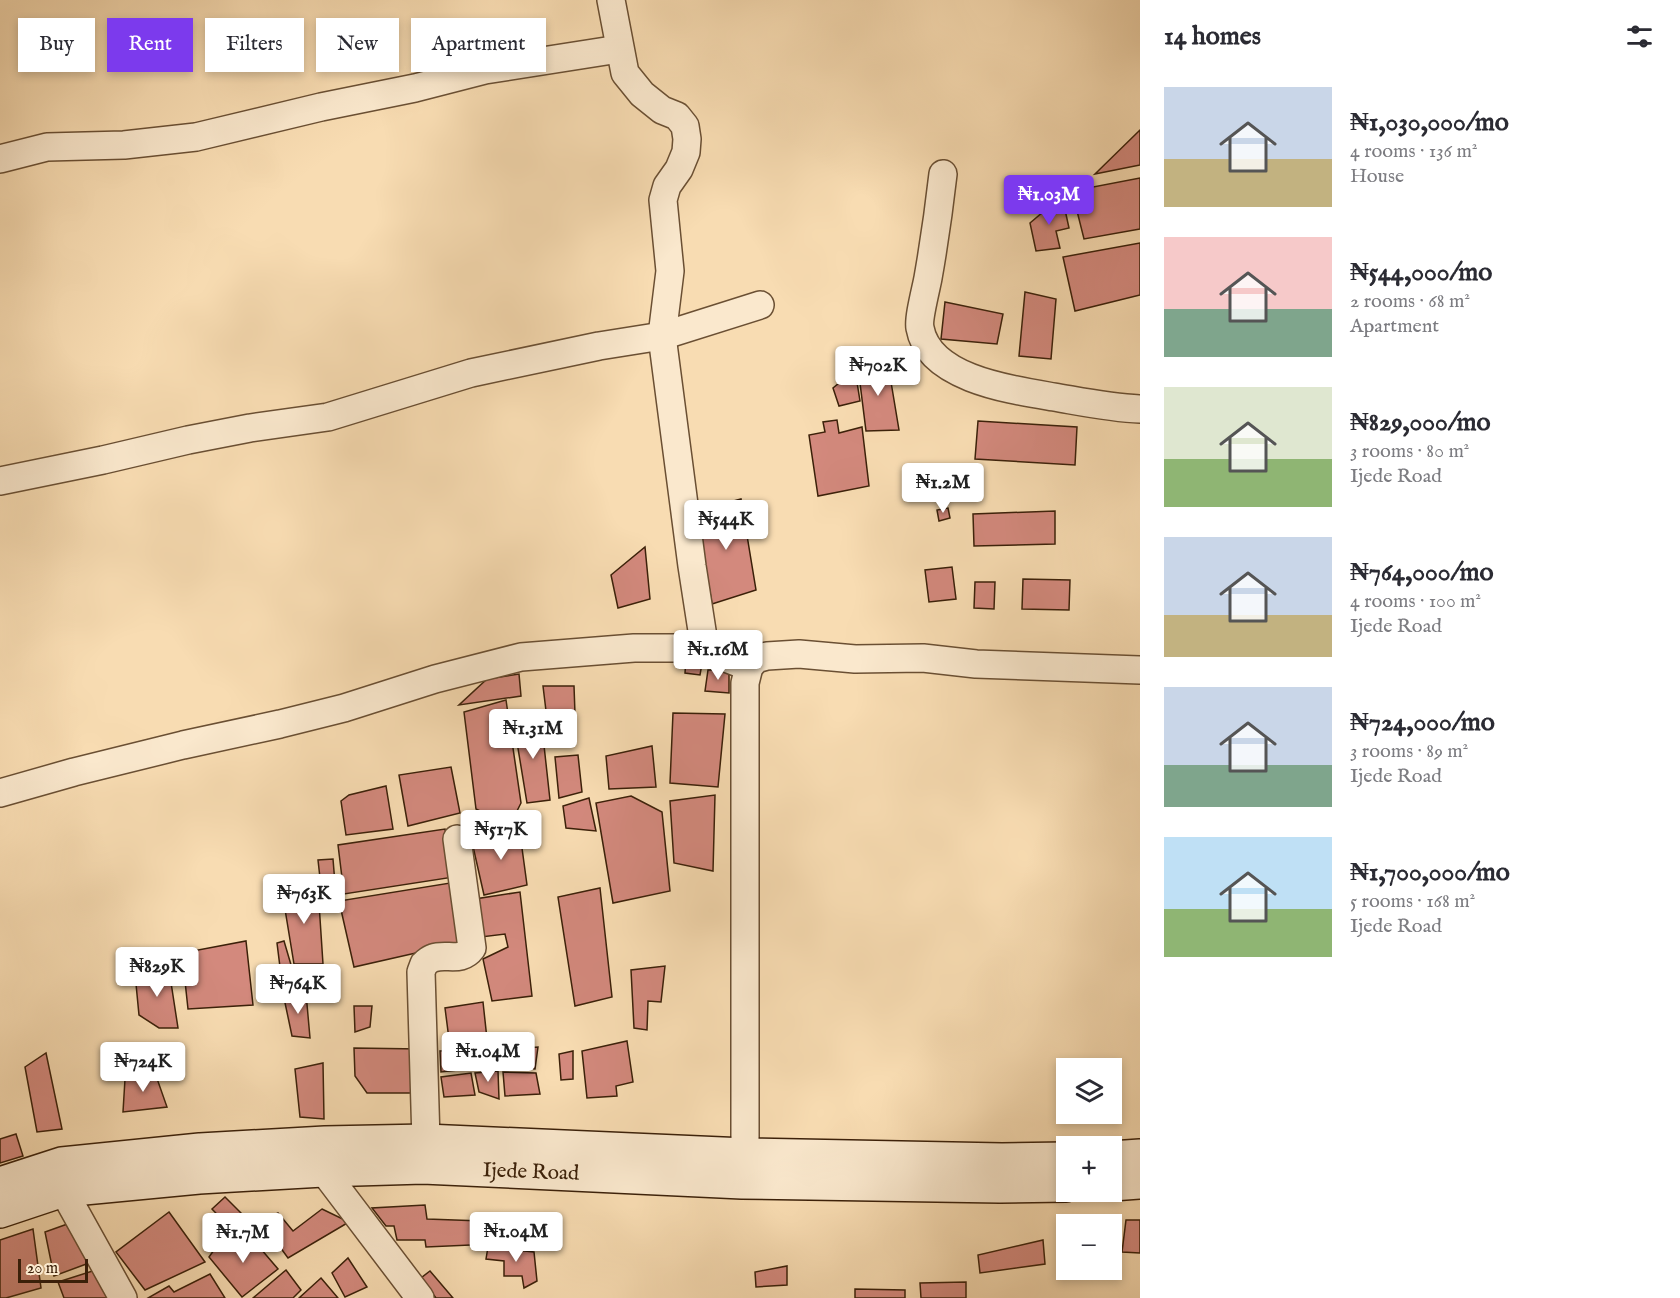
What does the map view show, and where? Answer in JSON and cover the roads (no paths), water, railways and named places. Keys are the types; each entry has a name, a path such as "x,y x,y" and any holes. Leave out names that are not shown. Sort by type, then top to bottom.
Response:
{"main road":[{"name":"Ijede Road","path":"0,1185 62,1164 200,1150 325,1143 426,1141 745,1155 1056,1159"},
{"path":"1122,1157 1140,1156"},
{"name":"Ijede Road","path":"0,1211 63,1190 199,1177 423,1167 742,1182 1056,1185"},
{"path":"1122,1183 1140,1182"}],"street":[{"path":"610,0 625,73 642,94 662,110 677,116 685,126 687,139 686,152 679,169 667,186 663,200 670,271 662,336 705,650"},
{"path":"0,159 47,147 124,145 196,137 485,70 619,49"},
{"path":"943,174 934,246 919,327 927,346 941,362 967,376 1000,388 1114,408 1140,409"},
{"path":"0,481 188,440 328,417 471,373 598,346 662,336 760,304"},
{"path":"0,793 85,769 344,708 435,679 521,657 634,648 705,650 749,667"},
{"path":"745,1155 745,683 749,667 756,659 767,656 799,654 855,659 923,658 976,664 1140,670"},
{"path":"426,1141 422,972 424,964 433,958 467,955 472,948 457,839"},
{"path":"323,1170 420,1298"},
{"path":"63,1190 123,1298"}]}
